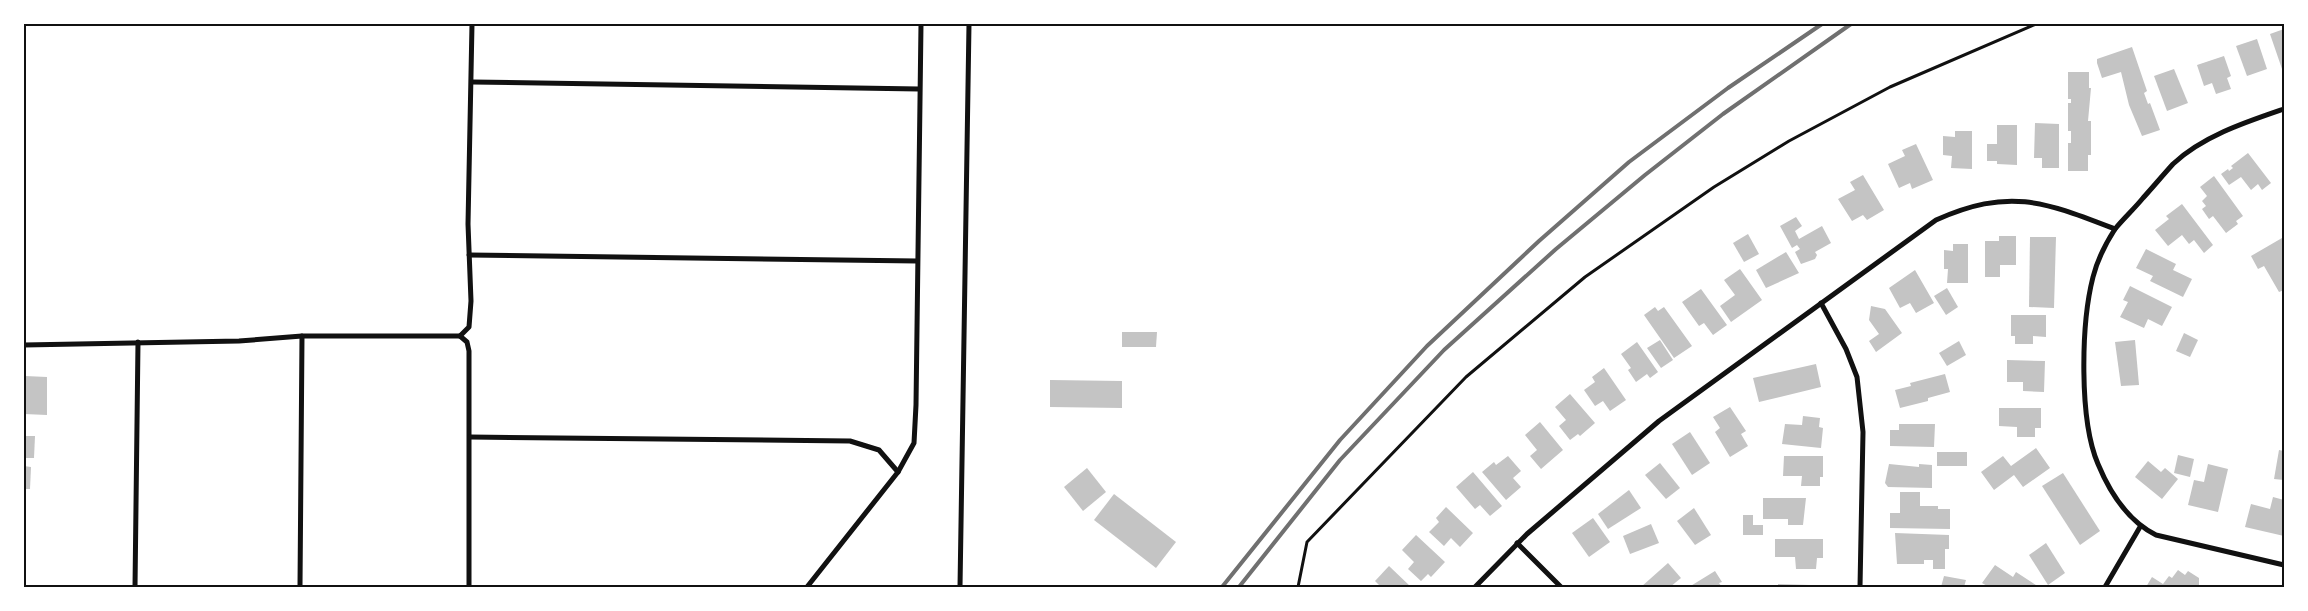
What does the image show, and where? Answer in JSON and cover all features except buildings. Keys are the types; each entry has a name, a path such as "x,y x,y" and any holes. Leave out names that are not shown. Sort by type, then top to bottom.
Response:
{"street":[{"path":"460,336 469,328 471,301 469,255 472,24"},
{"path":"807,587 898,472 914,443 916,417 921,24"},
{"path":"960,587 969,24"},
{"path":"472,82 920,89"},
{"path":"2284,109 2230,130 2196,148 2174,164 2116,229 2103,250 2093,277 2084,351 2084,392 2097,463 2126,513 2140,527 2156,535 2284,566"},
{"path":"1475,587 1517,543 1659,421 1936,220 1958,210 2007,201 2055,206 2116,229"},
{"path":"469,255 917,261"},
{"path":"1821,303 1846,349 1857,377 1863,432 1860,587"},
{"path":"300,587 302,336"},
{"path":"24,345 239,341 302,336 460,336 467,342 469,351 469,587"},
{"path":"136,587 138,342"},
{"path":"470,437 850,441 879,450 898,472"},
{"path":"2105,587 2140,527"},
{"path":"1517,543 1560,587"}],"path":[{"path":"1298,587 1307,542 1466,377 1585,277 1714,187 1789,141 1890,87 2036,24"}],"railway":[{"path":"1222,587 1340,440 1427,346 1539,241 1629,162 1728,88 1822,24"},
{"path":"1239,587 1340,460 1444,350 1556,249 1645,175 1723,114 1851,24"}]}
